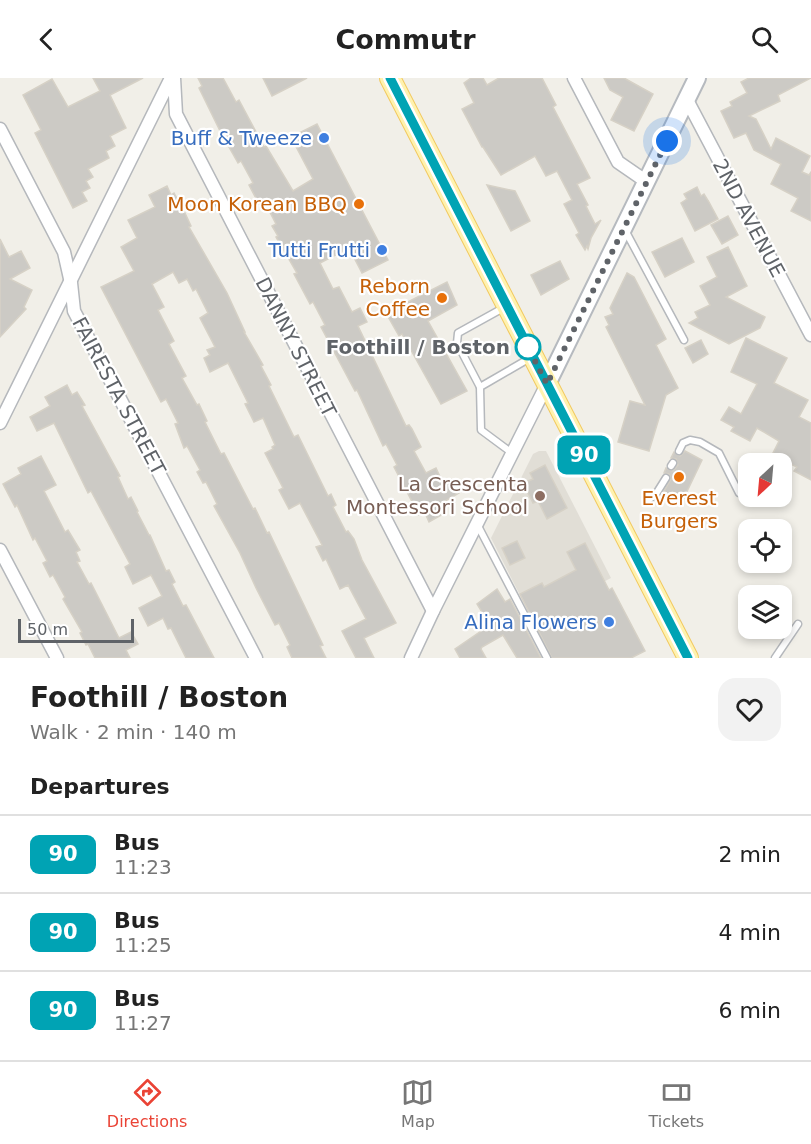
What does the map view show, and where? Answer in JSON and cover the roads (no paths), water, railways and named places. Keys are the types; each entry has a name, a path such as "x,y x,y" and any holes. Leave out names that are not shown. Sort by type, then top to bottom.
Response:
{"main road":[{"path":"390,78 688,658"}],"street":[{"path":"0,423 173,78"},
{"name":"DANNY STREET","path":"173,78 176,114 432,611"},
{"path":"574,78 618,162 647,182"},
{"path":"411,658 432,611 547,384 697,78"},
{"name":"2ND AVENUE","path":"687,100 811,335"},
{"name":"FAIRESTA STREET","path":"0,129 64,252 71,283 73,308 256,658"},
{"path":"0,550 57,658"}],"lane":[{"path":"624,228 684,340"},
{"path":"507,306 458,333 456,338 480,387 480,430 512,453"},
{"path":"480,387 532,357"},
{"path":"679,451 683,443 690,440 700,442 719,453 738,492"},
{"path":"648,500 656,494 666,477"},
{"path":"477,524 547,658"},
{"path":"776,658 798,624"}],"place":[{"name":"Buff & Tweeze","path":"324,138"},
{"name":"Moon Korean BBQ","path":"359,204"},
{"name":"Tutti Frutti","path":"382,250"},
{"name":"Reborn Coffee","path":"442,298"},
{"name":"Foothill / Boston","path":"528,347"},
{"name":"Everest Burgers","path":"679,477"},
{"name":"La Crescenta Montessori School","path":"540,496"},
{"name":"Alina Flowers","path":"609,622"}]}
